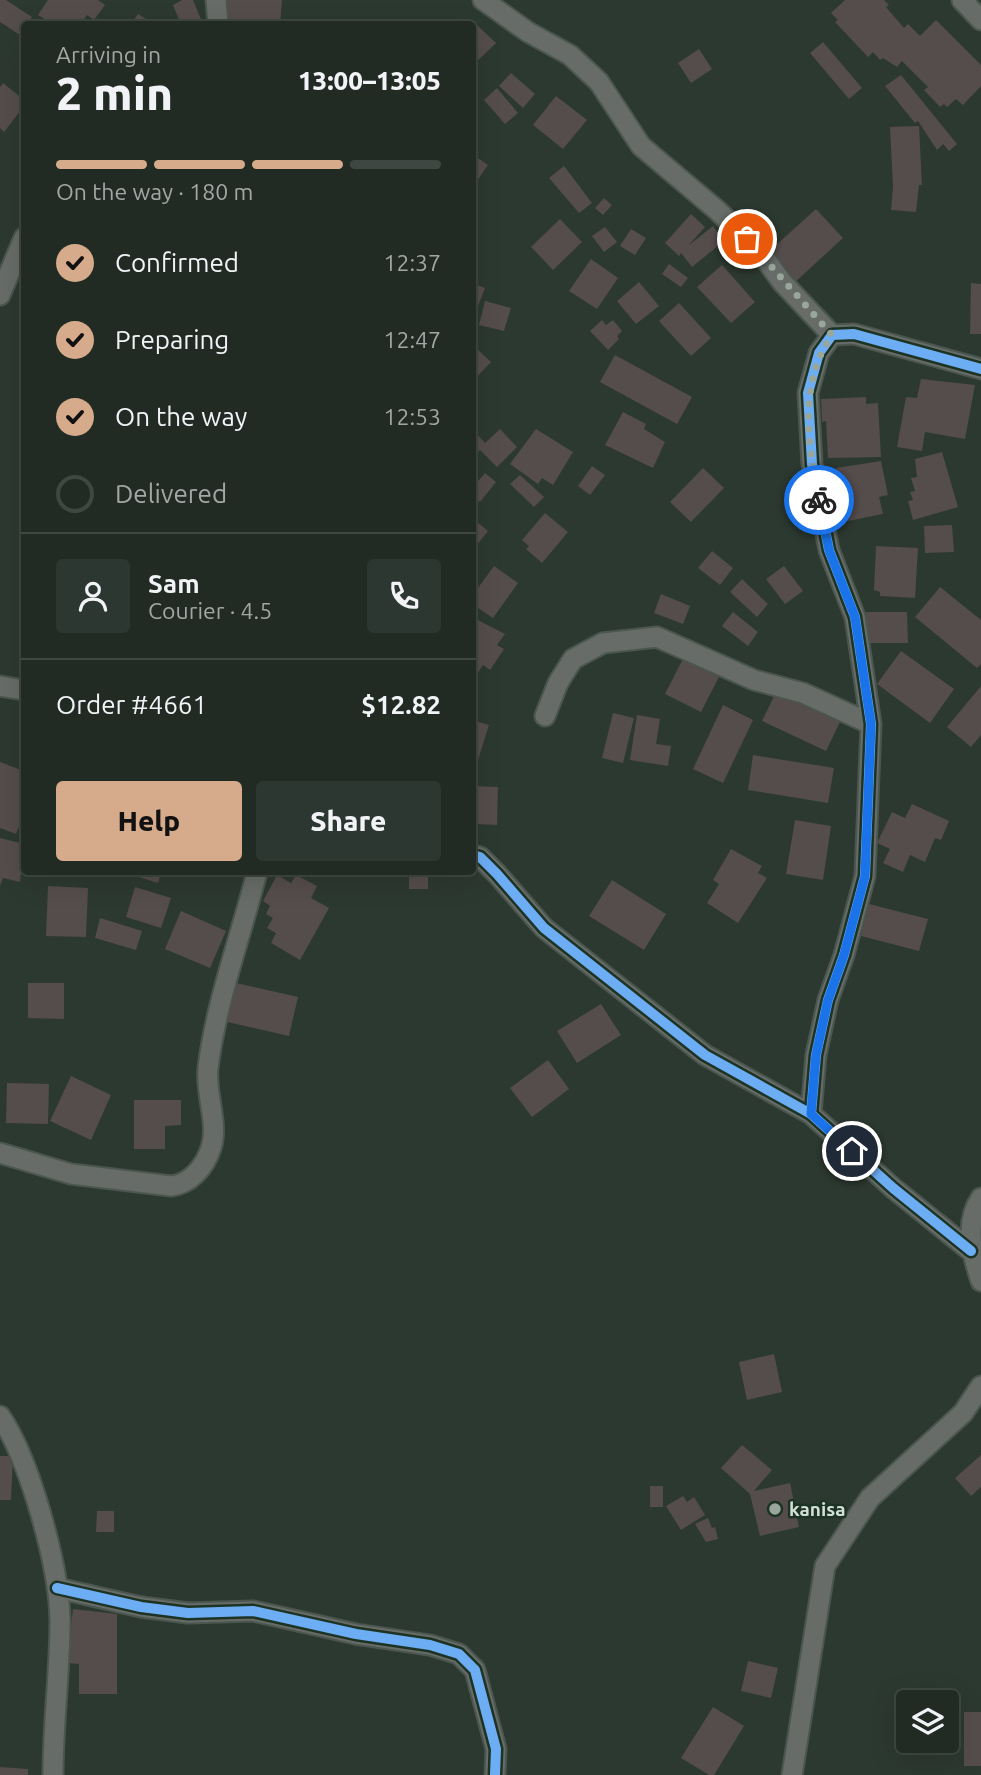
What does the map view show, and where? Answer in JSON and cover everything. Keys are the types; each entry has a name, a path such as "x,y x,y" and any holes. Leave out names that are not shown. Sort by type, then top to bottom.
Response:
{"street":[{"path":"216,0 218,21"},
{"path":"483,0 528,32 570,55 599,82 641,146 718,211 761,253 782,282 832,335 854,334 981,369"},
{"path":"962,0 981,20"},
{"path":"0,295 21,245"},
{"path":"811,1114 816,1055 828,1000 844,955 865,876 871,724 855,617 829,550 812,464 808,393 819,353 832,335"},
{"path":"545,716 558,683 573,659 603,643 657,637 754,680 803,693 871,724"},
{"path":"0,686 21,690"},
{"path":"476,856 497,874 544,928 705,1055 811,1114 893,1188 971,1251"},
{"path":"0,1153 71,1174 171,1186 182,1185 202,1166 212,1145 207,1073 212,1040 256,875"},
{"path":"981,1198 974,1208 971,1251 981,1281"},
{"path":"792,1775 825,1566 870,1498 963,1413 981,1386"},
{"path":"0,1416 26,1465 57,1588 60,1619 53,1775"},
{"path":"57,1588 141,1607 188,1613 253,1611 356,1634 430,1645 460,1654 475,1670 496,1749 495,1775"}],"building":[{"path":"0,0 6,0 32,17 29,21 21,21 20,35 0,22"},
{"path":"48,0 98,0 105,5 94,20 87,15 83,21 48,21 38,15"},
{"path":"182,0 193,0 202,21 180,21 173,5"},
{"path":"226,0 282,0 280,21 224,21"},
{"path":"845,0 884,0 889,5 886,7 904,28 908,24 920,36 936,20 981,65 981,86 963,105 956,99 947,107 944,104 940,107 924,90 928,87 902,61 897,67 883,58 880,60 873,52 868,57 835,22 838,20 831,13"},
{"path":"138,14 149,21 133,21"},
{"path":"476,24 496,43 476,62"},
{"path":"823,42 862,88 849,99 810,53"},
{"path":"699,49 712,69 691,83 678,63"},
{"path":"511,73 535,94 523,108 499,86"},
{"path":"901,75 957,144 949,151 943,144 937,150 918,121 915,123 885,86"},
{"path":"3,83 21,98 21,110 4,132 0,128 0,87"},
{"path":"497,88 518,113 505,124 484,100"},
{"path":"556,96 587,120 563,149 533,125"},
{"path":"919,126 922,185 919,185 916,212 891,210 893,187 890,127"},
{"path":"476,157 488,165 476,182"},
{"path":"564,166 592,203 579,213 549,178"},
{"path":"604,198 612,205 603,215 595,208"},
{"path":"816,209 843,238 792,285 765,255"},
{"path":"691,214 705,227 688,246 713,226 724,241 692,267 681,253 679,256 665,243"},
{"path":"560,219 582,242 553,270 531,247"},
{"path":"605,227 617,242 604,252 592,236"},
{"path":"631,229 646,238 635,255 620,246"},
{"path":"591,259 618,278 597,309 569,291"},
{"path":"669,264 688,278 681,287 662,274"},
{"path":"722,265 755,302 731,323 697,287"},
{"path":"639,282 659,306 636,324 617,301"},
{"path":"971,283 981,284 981,334 970,334"},
{"path":"476,285 485,288 476,311"},
{"path":"485,301 511,308 504,331 479,325"},
{"path":"679,303 711,338 691,356 659,321"},
{"path":"602,320 606,325 613,320 622,331 617,336 619,339 608,350 590,331"},
{"path":"478,350 491,362 476,378"},
{"path":"615,355 692,397 677,424 600,382"},
{"path":"921,379 975,385 965,439 925,432 922,451 897,447 906,397 917,398"},
{"path":"866,397 866,404 878,403 881,457 828,458 826,421 822,422 821,399"},
{"path":"623,412 646,424 644,429 665,442 653,468 605,445"},
{"path":"500,429 517,447 497,467 480,450 476,453 476,433 485,443"},
{"path":"536,429 573,452 553,485 542,478 538,484 510,464"},
{"path":"942,452 958,507 913,520 908,501 913,500 910,492 915,491 911,478 917,477 915,459"},
{"path":"881,461 888,495 879,497 883,514 848,521 836,468"},
{"path":"592,466 605,475 590,495 578,486"},
{"path":"703,468 724,488 691,522 670,502"},
{"path":"485,473 496,482 480,502 476,499 476,483"},
{"path":"520,475 544,497 534,507 510,484"},
{"path":"545,513 568,532 542,563 526,549 529,546 522,540"},
{"path":"476,521 488,531 476,546"},
{"path":"952,525 954,552 925,553 924,526"},
{"path":"876,546 918,548 915,598 880,596 880,592 874,590"},
{"path":"712,551 733,568 720,585 698,568"},
{"path":"494,566 518,583 493,618 476,607 476,591"},
{"path":"784,566 803,591 785,604 766,579"},
{"path":"742,579 768,604 757,617 730,592"},
{"path":"940,587 981,620 981,664 977,668 915,617"},
{"path":"661,594 690,606 683,624 654,613"},
{"path":"733,612 758,632 748,646 722,626"},
{"path":"866,612 907,612 908,643 867,643"},
{"path":"476,619 505,634 497,645 504,649 490,670 483,665 476,676"},
{"path":"901,651 954,689 930,723 877,684"},
{"path":"686,653 722,671 701,712 665,694"},
{"path":"981,686 981,735 971,747 947,727"},
{"path":"776,692 840,722 826,751 762,721"},
{"path":"723,705 753,720 723,783 693,769"},
{"path":"613,713 634,718 623,763 602,758"},
{"path":"637,715 660,719 656,744 671,746 668,766 630,760"},
{"path":"476,721 489,725 476,760"},
{"path":"753,755 834,768 828,803 748,790"},
{"path":"0,762 21,770 21,824 16,834 0,828"},
{"path":"476,786 498,787 497,825 478,824 478,832"},
{"path":"912,804 949,821 941,840 935,838 925,862 910,855 903,872 883,863 890,849 877,843 892,812 905,818"},
{"path":"795,820 831,826 823,880 786,874"},
{"path":"0,838 21,843 21,872 20,882 3,878 0,886"},
{"path":"731,849 762,866 758,873 767,878 738,923 707,903 719,884 713,880"},
{"path":"133,875 160,875 158,883"},
{"path":"277,875 291,883 296,875 317,886 311,898 329,908 300,960 271,943 276,933 267,928 273,918 266,914 270,906 263,901"},
{"path":"409,875 466,876 428,877 428,889 409,889"},
{"path":"612,880 666,914 644,950 589,916"},
{"path":"48,886 88,888 86,937 46,936"},
{"path":"135,887 171,898 161,928 126,917"},
{"path":"869,904 928,919 919,951 861,936"},
{"path":"181,911 226,931 210,968 165,949"},
{"path":"100,918 142,931 136,950 95,938"},
{"path":"232,982 298,997 289,1036 223,1021"},
{"path":"28,983 64,983 64,1019 28,1018"},
{"path":"601,1004 621,1035 577,1063 557,1031"},
{"path":"548,1060 569,1089 532,1117 510,1088"},
{"path":"71,1076 111,1095 91,1140 50,1121"},
{"path":"7,1083 49,1084 48,1124 6,1123"},
{"path":"134,1100 181,1100 181,1125 165,1126 165,1149 134,1149"},
{"path":"774,1354 782,1392 747,1400 739,1362"},
{"path":"742,1445 772,1470 754,1491 790,1483 799,1527 760,1536 750,1494 721,1468"},
{"path":"981,1455 981,1487 971,1496 955,1478"},
{"path":"0,1456 13,1456 11,1500 0,1500"},
{"path":"650,1486 663,1486 663,1507 650,1507"},
{"path":"683,1496 687,1502 694,1497 705,1515 681,1530 666,1506"},
{"path":"97,1511 114,1511 114,1532 96,1532"},
{"path":"708,1518 712,1528 715,1527 718,1539 706,1542 695,1524"},
{"path":"73,1609 117,1614 117,1694 79,1694 79,1664 67,1663"},
{"path":"748,1661 778,1668 771,1698 741,1691"},
{"path":"713,1707 744,1726 714,1775 709,1775 681,1758"},
{"path":"964,1712 981,1712 981,1766 964,1766"},
{"path":"0,1767 28,1769 28,1775 0,1775"}],"cycle path":[{"path":"811,1114 816,1055 828,1000 844,955 865,876 871,724 855,617 829,550 812,464 808,393 819,353 832,335 854,334 981,369"},
{"path":"476,856 497,874 544,928 705,1055 811,1114 893,1188 971,1251"},
{"path":"57,1588 141,1607 188,1613 253,1611 356,1634 430,1645 459,1654 475,1670 496,1749 495,1775"}],"way so far":[{"path":"747,239 782,282 832,335 819,353 808,393 812,464 819,500"}],"place":[{"name":"kanisa","path":"775,1509"}],"route":[{"path":"819,500 829,550 855,617 871,724 865,876 844,955 828,1000 816,1055 811,1114 852,1151"}]}
